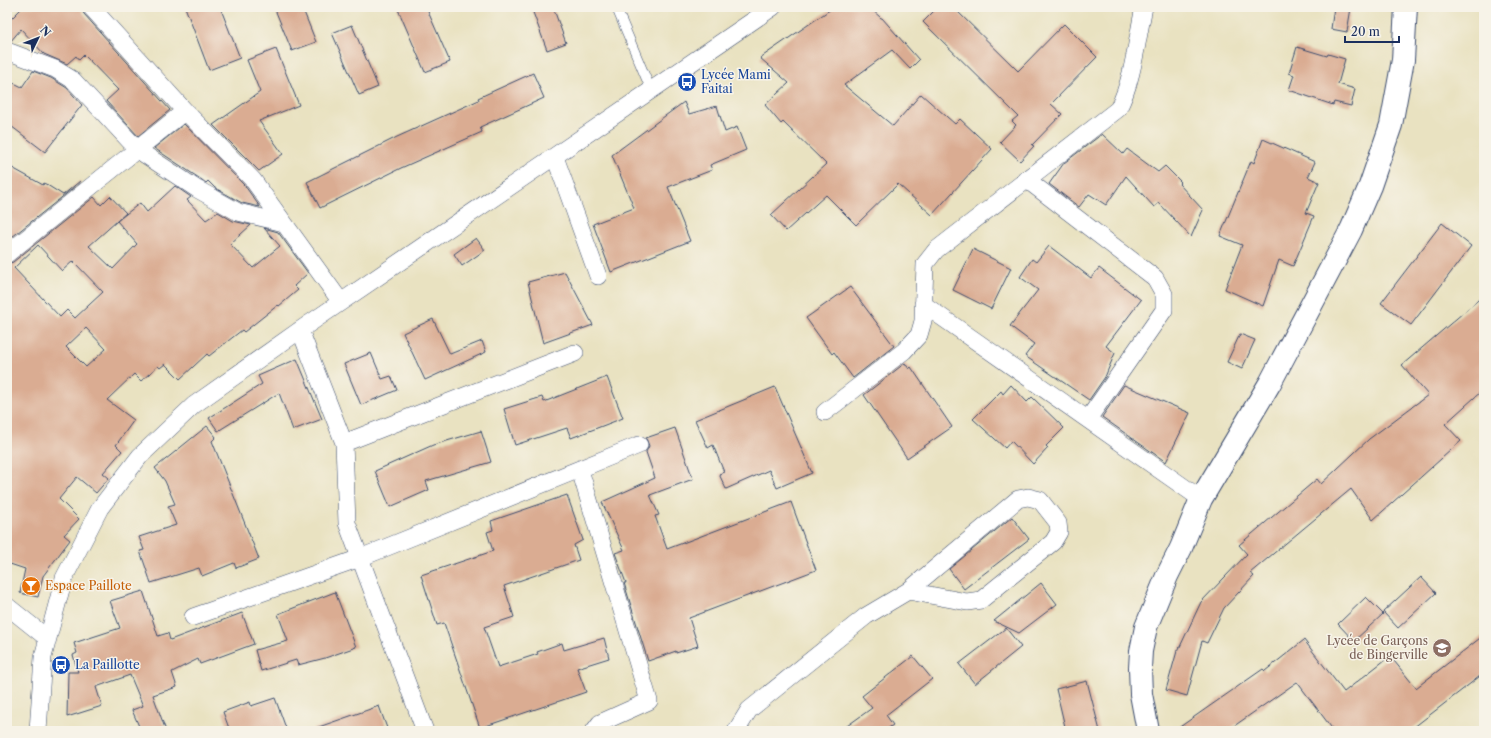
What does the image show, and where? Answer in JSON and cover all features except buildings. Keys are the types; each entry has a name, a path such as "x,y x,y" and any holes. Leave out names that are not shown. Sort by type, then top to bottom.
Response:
{"main road":[{"path":"1148,731 1141,694 1141,651 1146,627 1201,499 1273,376 1351,230 1370,186 1391,125 1403,60 1406,7"}],"street":[{"path":"91,7 185,111 253,180 341,302"},
{"path":"38,731 42,657 64,578 100,508 140,456 194,405 300,330 555,157 772,7"},
{"path":"825,412 904,351 918,335 923,321 925,264 936,250 1118,109 1129,77 1144,7"},
{"path":"7,51 55,70 73,80 138,150 197,189 238,212 284,223"},
{"path":"7,254 185,111"},
{"path":"555,157 598,276"},
{"path":"1026,179 1155,278 1164,294 1164,310 1088,419"},
{"path":"923,304 1201,499"},
{"path":"300,330 344,443 347,523 424,731"},
{"path":"344,443 574,353"},
{"path":"193,617 360,558 639,445"},
{"path":"580,470 649,702 600,723 594,731"},
{"path":"736,731 749,710 783,682 866,616 908,591 1018,499 1028,497 1040,500 1058,523 1059,532 1053,542 980,600 967,602 908,591"},
{"path":"7,606 47,638"}],"lane":[{"path":"616,7 651,90"}],"place":[{"name":"Lycée Mami Faitai","path":"687,82"},
{"name":"Espace Paillote","path":"31,586"},
{"name":"Lycée de Garçons de Bingerville","path":"1442,648"},
{"name":"La Paillotte","path":"61,665"}]}
